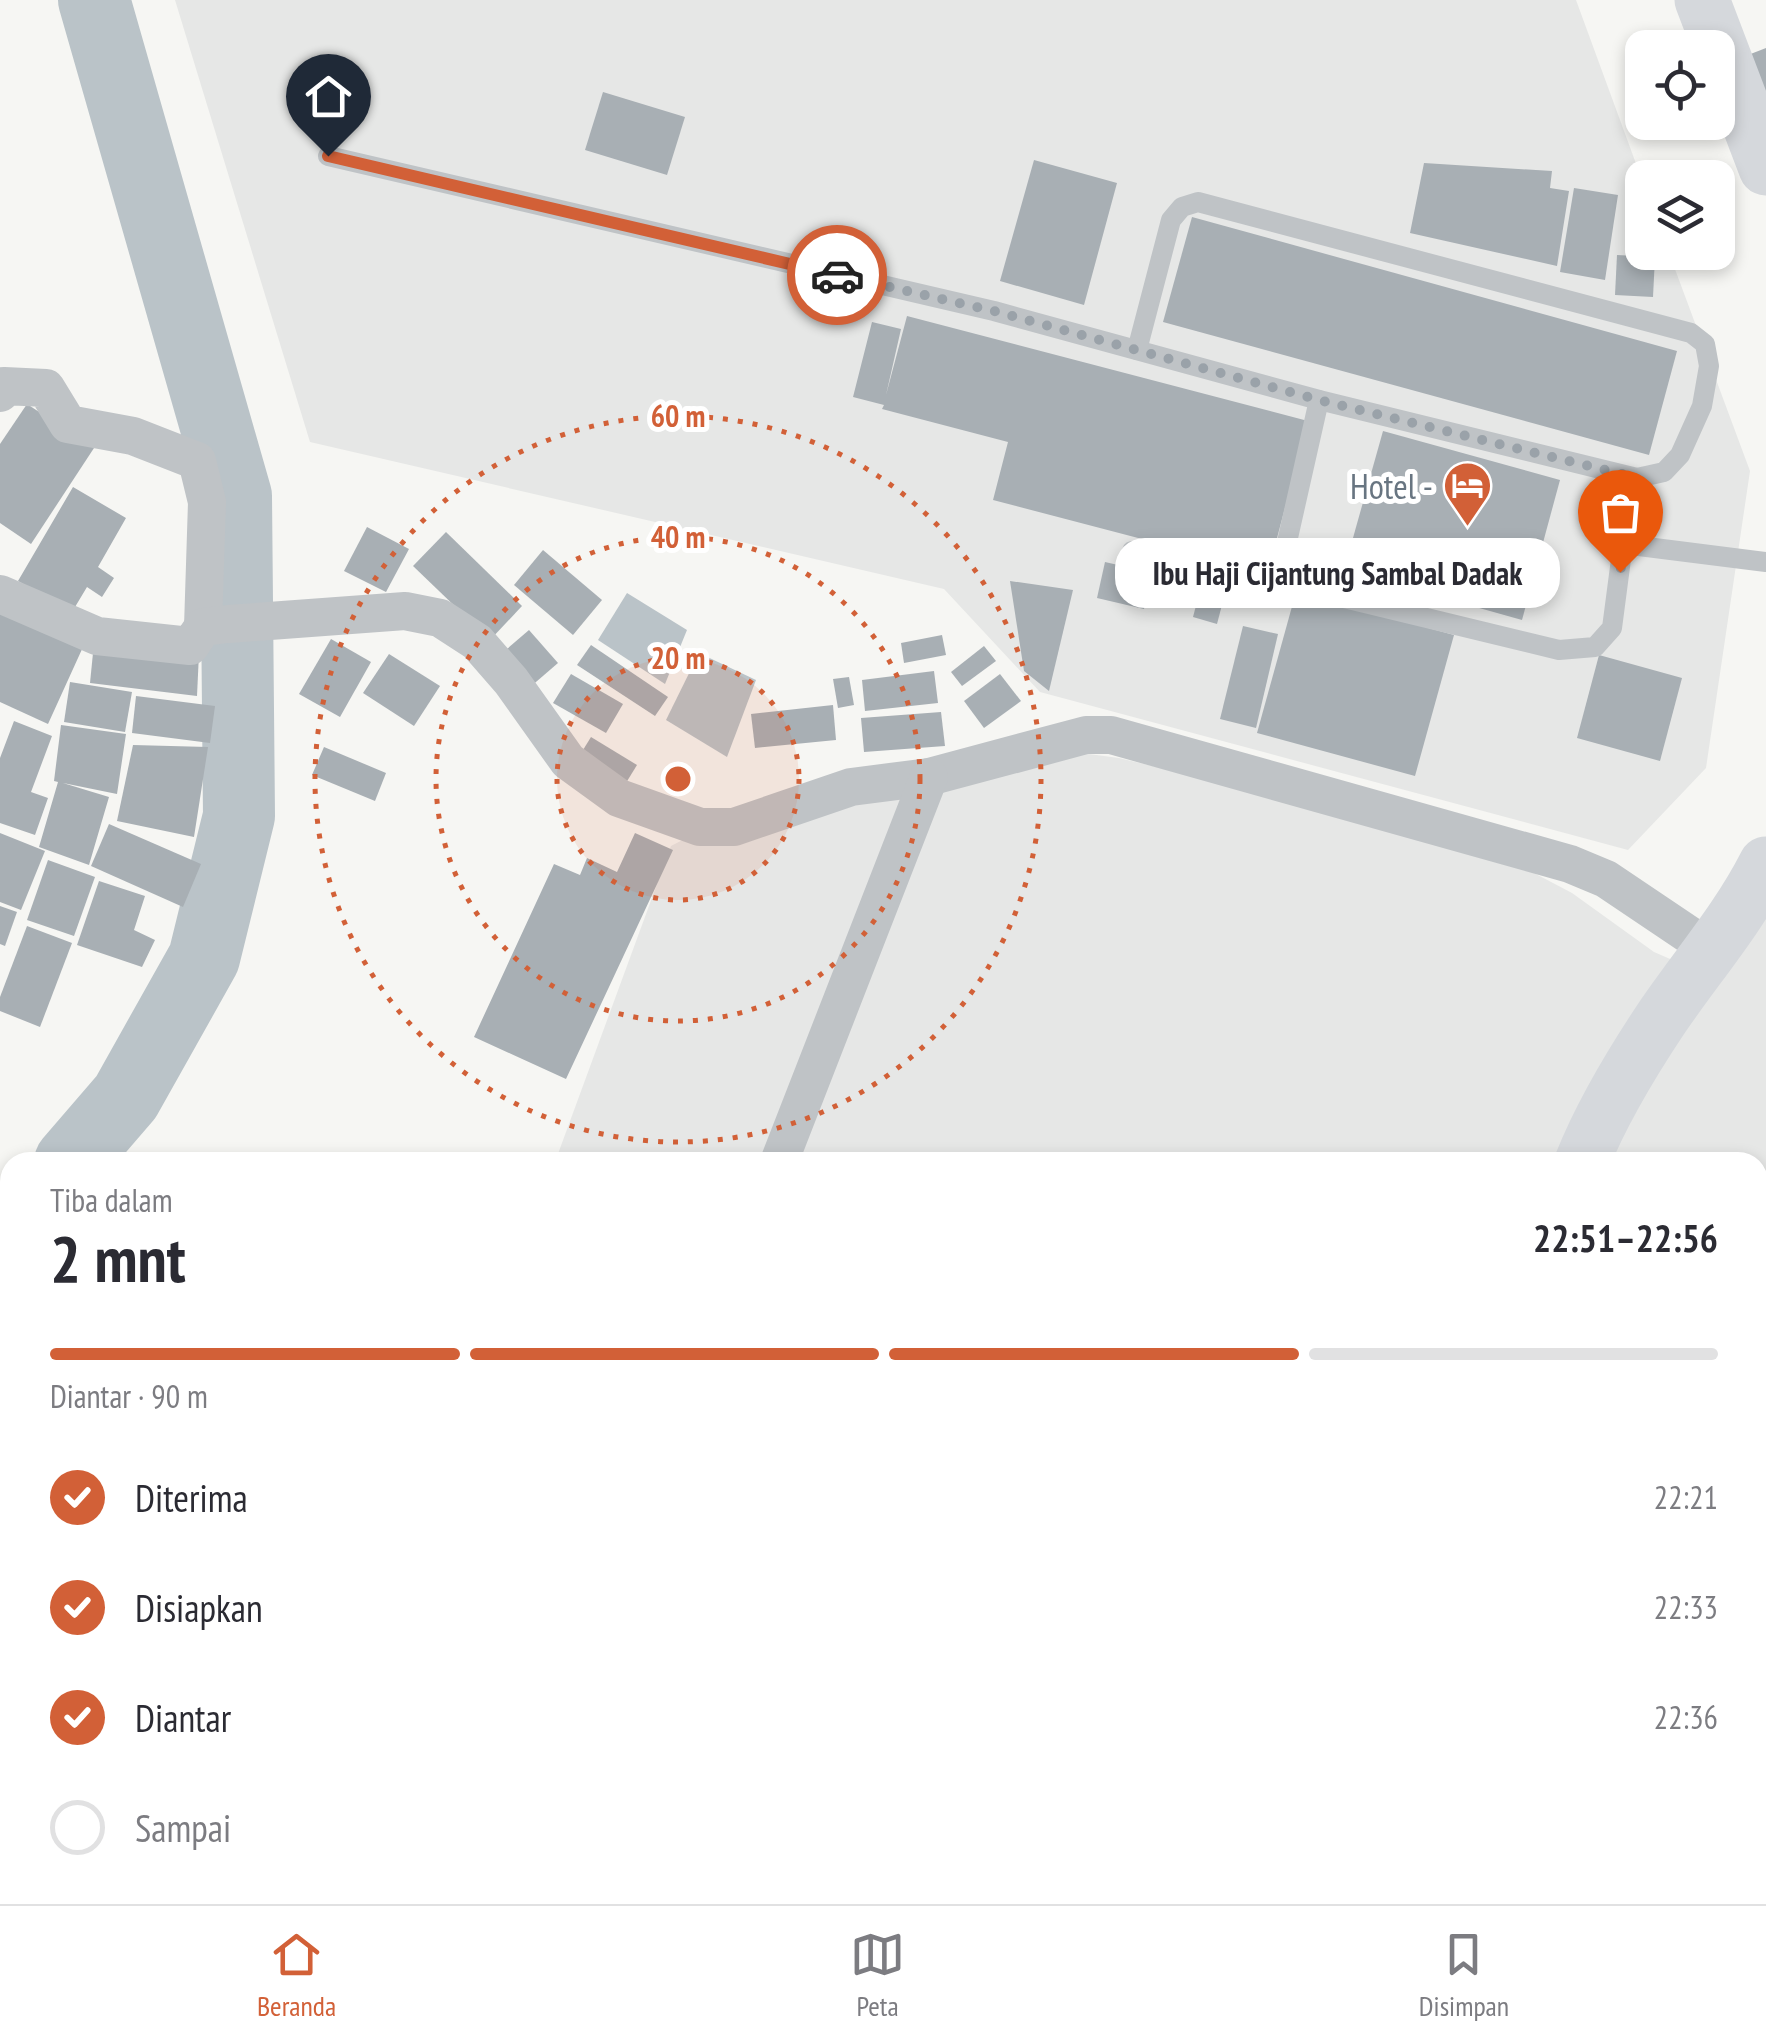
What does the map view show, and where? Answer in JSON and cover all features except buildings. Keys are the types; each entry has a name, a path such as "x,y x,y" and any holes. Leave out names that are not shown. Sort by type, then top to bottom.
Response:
{"main road":[{"path":"1702,0 1766,168"},
{"path":"1587,1152 1625,1076 1663,1016 1744,906 1766,864"}],"street":[{"path":"0,393 4,386 46,388 68,424 133,436 197,461 206,502 215,626"},
{"path":"0,594 96,636 190,646 215,626 405,611 440,618 477,642 511,681 568,761 619,798 700,827 734,827 851,787 928,777 1086,735 1111,735 1570,864 1606,879 1712,951"},
{"path":"782,1152 928,777"}],"lane":[{"path":"328,156 994,311 1319,400 1638,478 1664,472 1680,455 1702,406 1710,366 1705,344 1691,334 1198,202 1182,207 1170,220 1137,350"},
{"path":"1278,582 1319,400"},
{"path":"1132,551 1558,650 1595,647 1612,628 1623,544 1638,478"},
{"path":"1623,544 1766,562"}],"shaded area":[{"path":"175,0 1576,0 1635,160 1625,160 1625,270 1675,270 1750,471 1706,768 1628,850 1040,692 944,589 310,442"},
{"path":"627,593 687,630 665,684 598,640"},
{"path":"699,653 756,680 727,757 666,720"},
{"path":"1051,749 1119,758 1481,845 1572,893 1654,952 1684,965 1766,890 1766,1152 559,1152 671,846 741,810"}],"waterway":[{"path":"79,1152 126,1097 204,958 239,816 236,496 94,0"}],"way so far":[{"path":"837,275 994,311 1319,400 1638,478 1620,572"}],"place":[{"name":"Hotel -","path":"1468,528"},
{"name":"Ibu Haji Cijantung Sambal Dadak","path":"1620,572"}],"route":[{"path":"328,156 837,275"}]}
